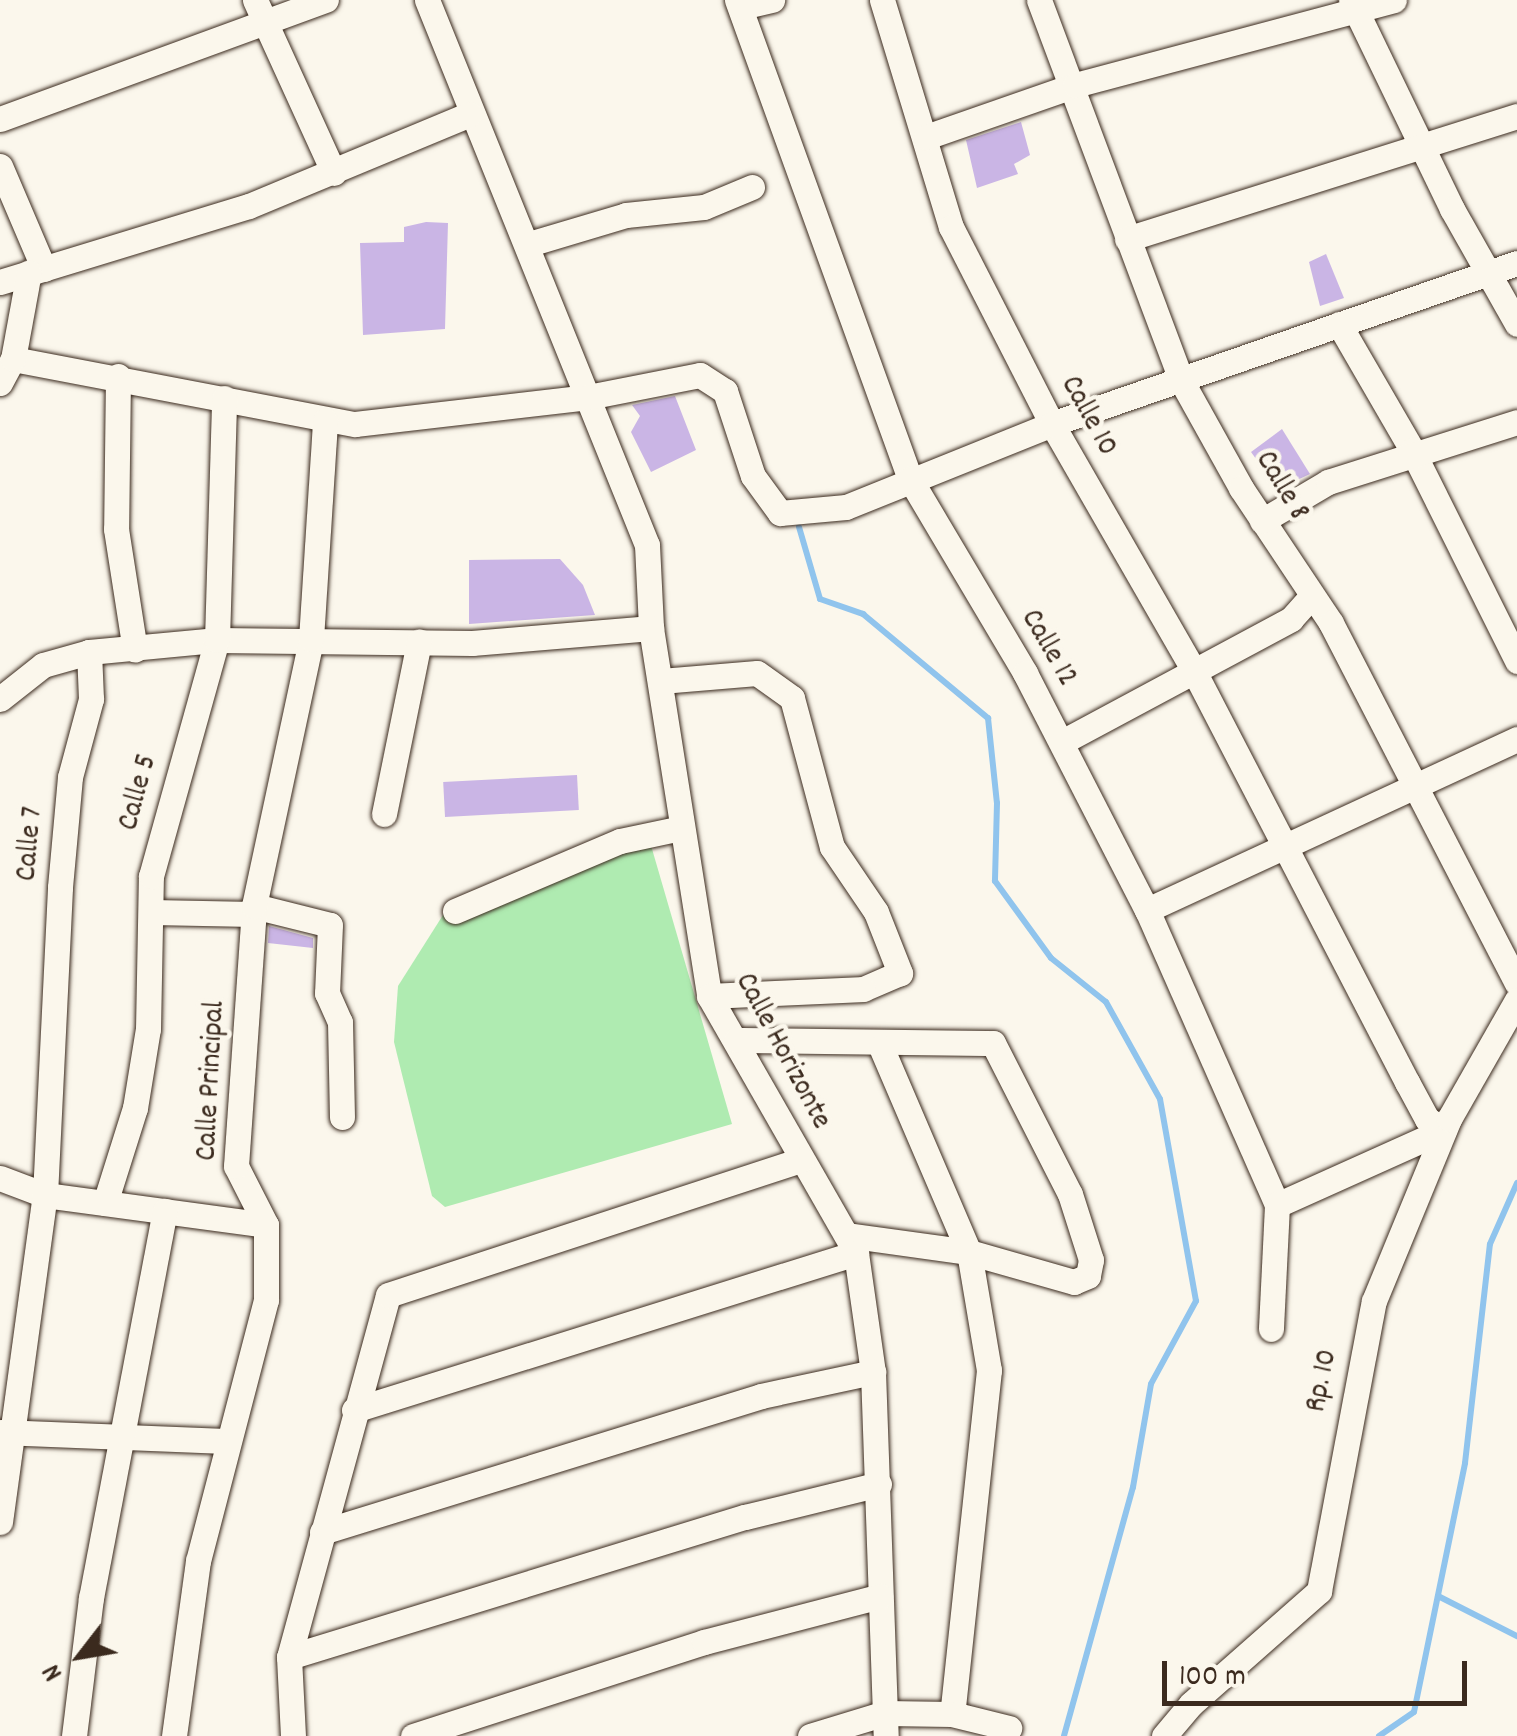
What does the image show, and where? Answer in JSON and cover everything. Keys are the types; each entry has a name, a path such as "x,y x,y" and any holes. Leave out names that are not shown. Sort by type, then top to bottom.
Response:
{"street":[{"path":"254,0 334,172"},
{"path":"0,119 264,26 326,0"},
{"name":"Calle Horizonte","path":"427,0 470,114 529,244 647,544 651,628 709,996 852,1244 873,1372 885,1725"},
{"path":"739,4 772,0"},
{"name":"Calle 10","path":"882,0 952,227 1052,424 1195,674 1427,1119 1444,1130"},
{"name":"Calle 8","path":"1039,0 1075,85 1127,239 1182,380 1420,785 1517,984"},
{"path":"926,137 1075,85 1353,6 1394,0"},
{"name":"Calle 12","path":"739,4 910,479 1062,742 1147,910 1277,1205 1271,1330"},
{"path":"1353,6 1452,210 1492,272 1517,324"},
{"path":"0,282 248,206 470,114"},
{"path":"1127,239 1517,116"},
{"path":"0,166 36,270 13,359 0,382"},
{"path":"529,244 626,215 704,207 752,187"},
{"path":"13,359 354,424 588,397 700,375 725,390 752,476 780,512 846,507 1052,424 1517,264"},
{"path":"1339,324 1412,450 1517,661"},
{"path":"118,376 112,453 116,529 135,650"},
{"name":"Calle 5","path":"105,1203 135,1108 148,1028 151,876 217,640 224,398"},
{"name":"Calle Principal","path":"174,1736 198,1561 226,1441 266,1300 266,1225 236,1166 254,910 311,639 324,420"},
{"path":"1262,521 1328,482 1412,450 1517,422"},
{"path":"1062,742 1195,674 1290,619 1312,596"},
{"path":"0,698 43,665 89,652 217,640 419,642 651,628"},
{"path":"384,814 419,642"},
{"name":"Calle 7","path":"0,1522 6,1433 44,1195 60,887 70,777 91,699 89,652"},
{"path":"661,682 758,673 792,698 826,832 876,912 900,973 863,989 709,996"},
{"path":"1147,910 1517,738"},
{"path":"455,911 620,841 681,828"},
{"path":"151,912 254,910 330,925 327,992 340,1022 342,1117"},
{"name":"Rp. 10","path":"1164,1736 1319,1591 1374,1301 1444,1130 1517,1000"},
{"path":"354,1410 852,1244 968,1252 1074,1282 1088,1276 1090,1260 1062,1176 1003,1054 994,1043 976,1040 881,1046 736,1040"},
{"path":"881,1046 968,1252 989,1370 952,1714"},
{"path":"1277,1205 1444,1130"},
{"path":"293,1736 290,1657 388,1295 802,1160"},
{"path":"0,1178 44,1195 266,1225"},
{"path":"74,1736 91,1598 165,1211"},
{"path":"322,1532 760,1396 873,1372"},
{"path":"6,1433 123,1432 226,1441"},
{"path":"290,1657 745,1516 879,1484"},
{"path":"412,1736 704,1642 880,1596"},
{"path":"810,1736 952,1714 1008,1728"}],"green space":[{"path":"650,842 732,1124 445,1207 432,1196 394,1042 398,986 443,915 483,891"}],"building":[{"path":"1021,122 1030,155 1014,164 1018,174 977,188 966,140"},
{"path":"448,223 445,329 363,335 360,243 404,242 404,227"},
{"path":"1326,254 1344,298 1320,306 1309,262"},
{"path":"675,396 696,450 651,472 631,432 640,416 632,405"},
{"path":"1282,429 1310,474 1278,489 1251,452"},
{"path":"560,559 583,585 595,615 469,624 469,560"},
{"path":"577,775 579,810 445,817 443,782"},
{"path":"269,926 313,938 313,948 268,943"}],"waterway":[{"path":"799,527 820,599 863,614 988,718 997,803 995,881 1051,958 1106,1002 1160,1099 1196,1301 1151,1384 1133,1487 1064,1736"},
{"path":"1379,1736 1414,1712 1465,1463 1490,1244 1517,1183"},
{"path":"1438,1596 1517,1636"}]}
